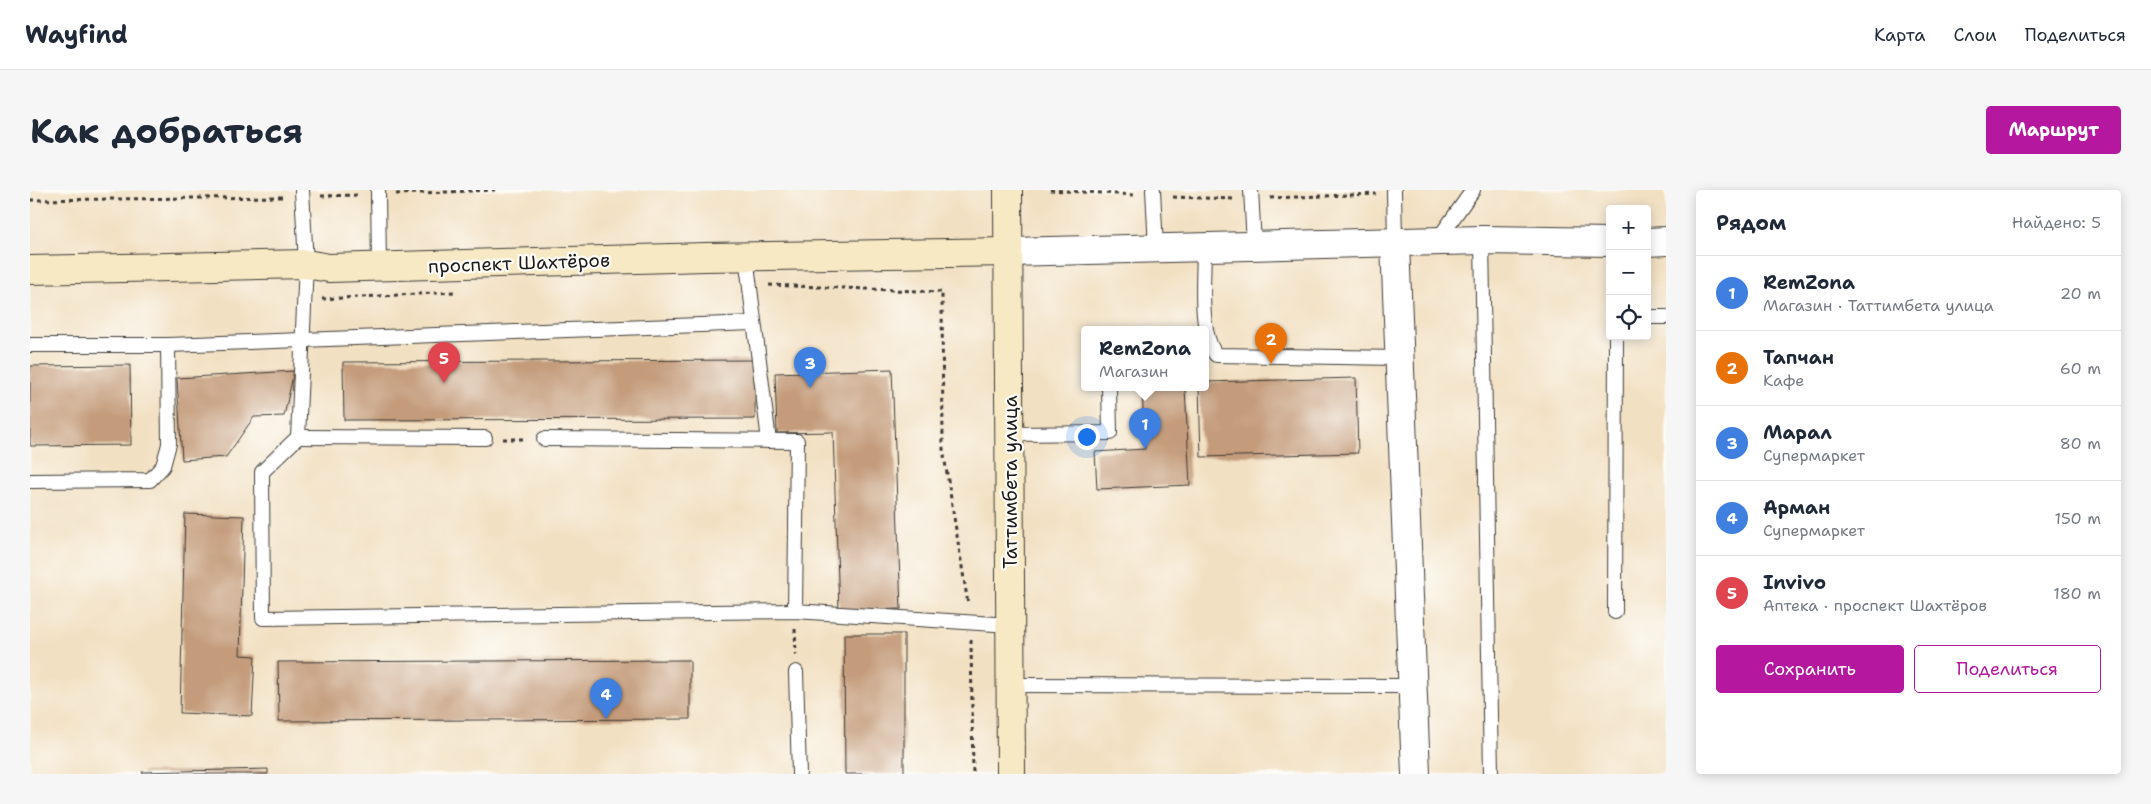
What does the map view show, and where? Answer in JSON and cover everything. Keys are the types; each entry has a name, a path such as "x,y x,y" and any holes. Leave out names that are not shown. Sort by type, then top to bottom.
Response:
{"street":[{"name":"Таттимбета улица","path":"1008,190 1011,774"},
{"path":"1008,252 1254,245 1436,243 1482,240 1606,242"},
{"path":"1651,242 1666,241"},
{"path":"1395,243 1416,774"},
{"name":"проспект Шахтёров","path":"30,270 306,264 329,268 746,256 1008,252"}],"lane":[{"path":"1436,243 1474,190"},
{"path":"1394,192 1395,243"},
{"path":"302,193 306,264 298,437 262,472 263,618 795,611 1010,625"},
{"path":"378,193 379,267"},
{"path":"1153,193 1156,248"},
{"path":"1251,195 1254,245"},
{"path":"1482,240 1492,774"},
{"path":"1204,247 1206,326"},
{"path":"746,256 769,441"},
{"path":"1651,317 1666,317"},
{"path":"30,344 168,345 753,324"},
{"path":"1615,612 1616,340"},
{"path":"30,481 150,480 163,466 169,444 168,345"},
{"path":"1209,346 1216,355 1399,358"},
{"path":"1009,434 1110,433 1109,391"},
{"path":"298,437 485,438"},
{"path":"544,439 797,441 795,611"},
{"path":"796,672 799,774"},
{"path":"1011,685 1414,686"}],"path":[{"path":"30,200 495,190"},
{"path":"1050,190 1251,195 1394,192"},
{"path":"485,438 544,439"},
{"path":"795,611 796,672"}],"building":[{"path":"755,360 755,419 344,420 343,362"},
{"path":"130,365 131,445 30,446 30,366"},
{"path":"892,369 901,609 839,611 833,432 777,433 775,373"},
{"path":"294,371 284,416 254,417 226,457 182,460 177,378"},
{"path":"1356,378 1358,453 1201,457 1199,391 1209,391 1209,382"},
{"path":"1142,391 1185,391 1190,485 1097,489 1095,452 1145,449"},
{"path":"185,514 244,516 240,655 255,656 252,716 180,713"},
{"path":"844,634 904,634 904,774 845,774"},
{"path":"690,660 690,719 279,721 278,662"},
{"path":"268,769 268,774 143,774 142,772"}],"place":[{"name":"Тапчан","path":"1271,364"},
{"name":"Invivo","path":"444,383"},
{"name":"Марал","path":"810,388"},
{"name":"RemZona","path":"1145,449"},
{"name":"Арман","path":"606,719"}]}
